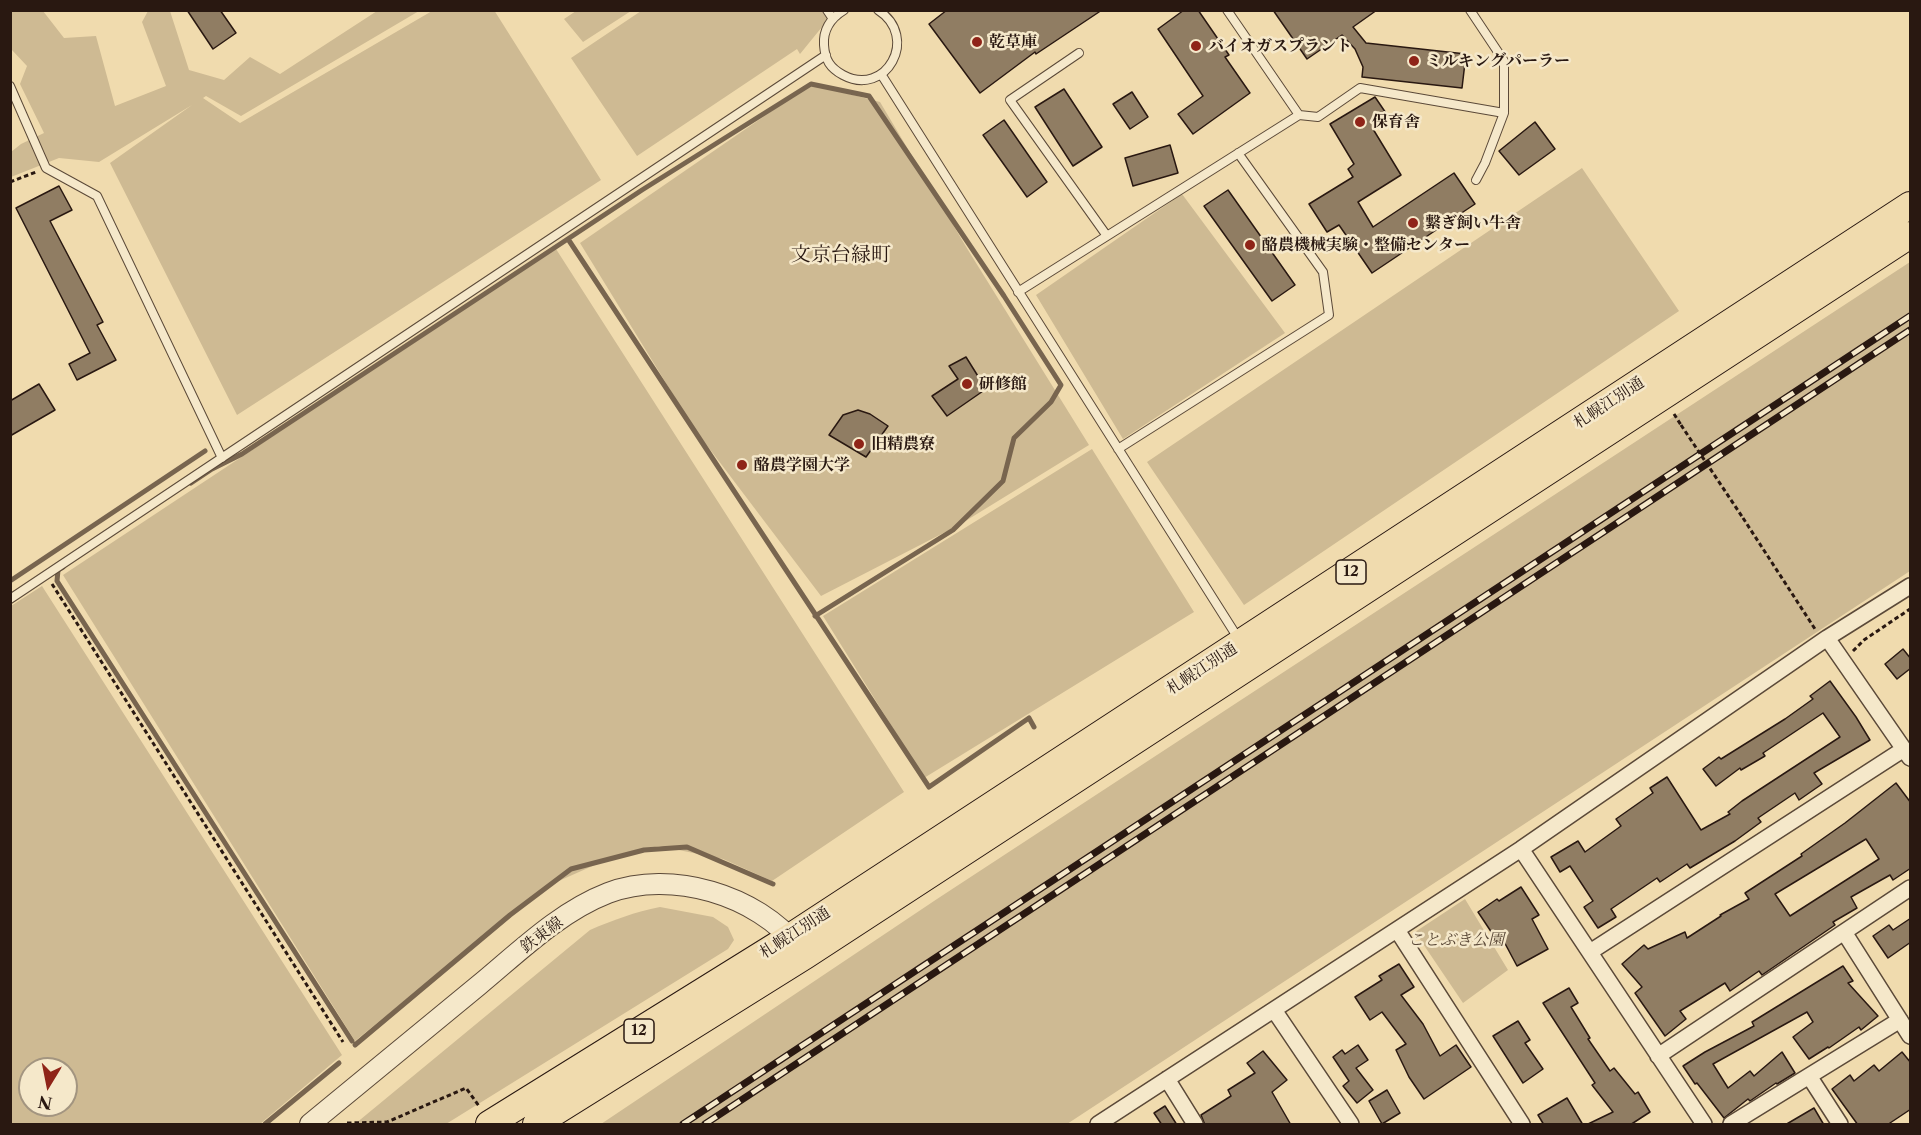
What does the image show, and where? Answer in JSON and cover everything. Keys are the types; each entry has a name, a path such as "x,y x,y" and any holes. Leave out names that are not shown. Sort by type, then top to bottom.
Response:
{"highway":[{"name":"札幌江別通","path":"1248,654 1911,205"},
{"name":"札幌江別通","path":"536,1125 797,946 1248,654 1911,235"},
{"name":"札幌江別通","path":"486,1118 797,946"}],"street":[{"path":"1098,1125 1521,849 1827,638 1911,586"},
{"path":"1590,952 1906,747 1827,638"},
{"path":"1521,849 1704,1125"},
{"name":"鉄東線","path":"310,1125 539,935 582,906 609,893 637,885 696,886 727,897 756,912 797,946"},
{"path":"1658,1056 1911,888"},
{"path":"1397,930 1522,1125"},
{"path":"1844,932 1911,1035"},
{"path":"1274,1010 1351,1125"},
{"path":"1731,1125 1900,1020"},
{"path":"1809,1076 1840,1125"},
{"path":"1167,1079 1195,1125"}],"lane":[{"path":"827,10 832,19"},
{"path":"844,10 832,19 826,30 824,42 826,55 831,67 849,78 860,80 871,79 881,74 895,57 898,46 897,34 885,12"},
{"path":"1227,10 1299,115"},
{"path":"1470,10 1504,61 1504,113 1476,180"},
{"path":"1079,52 1010,100 1107,236"},
{"path":"10,599 826,55"},
{"path":"881,74 1248,654"},
{"path":"10,86 46,168 97,196 222,458"},
{"path":"1018,292 1299,115 1318,117 1360,88 1504,113"},
{"path":"1118,449 1329,315 1323,272 1238,153"}],"path":[{"path":"10,182 46,168"},
{"path":"1674,414 1816,629 1809,634"},
{"path":"46,575 343,1042"},
{"path":"1854,651 1864,640 1911,609"},
{"path":"347,1123 387,1122 466,1088 486,1118"}],"green space":[{"path":"494,10 601,180 237,415 110,163 192,105 99,162 59,158 11,177 11,152 21,144 44,133 20,84 27,66 11,49 11,11 43,11 64,38 96,36 115,106 166,86 142,22 148,11 170,11 189,70 224,80 250,57 280,74 377,11 419,11 241,116 206,96 203,98 240,123 432,11"},
{"path":"576,11 631,11 583,42 564,19"},
{"path":"641,11 835,11 800,54 797,49 637,156 571,58"},
{"path":"811,84 880,102 968,250 1089,445 959,525 821,596 693,427 580,243"},
{"path":"1582,168 1679,311 1244,605 1147,462"},
{"path":"1182,194 1285,333 1123,439 1036,295"},
{"path":"556,249 904,792 772,881 723,859 659,846 615,856 543,888 355,1041 63,575"},
{"path":"1910,262 1910,571 1067,1124 601,1124 937,899"},
{"path":"1092,449 1194,612 924,778 823,616"},
{"path":"42,586 342,1055 260,1124 11,1124 11,606"},
{"name":"ことぶき公園","path":"1465,899 1508,970 1463,1003 1415,932"},
{"path":"660,907 713,917 728,927 734,940 728,949 446,1124 355,1124 590,930 642,911"}],"building":[{"path":"187,10 220,10 236,33 213,49"},
{"name":"乾草庫","path":"947,10 1102,10 1036,54 1035,52 980,93 929,24"},
{"path":"1184,10 1198,10 1229,55 1225,57 1250,93 1193,134 1178,114 1203,96 1158,29"},
{"path":"1273,10 1377,10 1353,27 1366,43 1466,54 1462,88 1362,77 1363,67 1355,49 1342,35 1307,59"},
{"path":"1064,89 1102,147 1073,166 1035,107"},
{"path":"1132,92 1148,117 1130,129 1113,104"},
{"path":"1375,97 1390,119 1373,129 1401,175 1358,202 1373,227 1454,173 1475,204 1372,273 1339,225 1327,232 1309,204 1353,177 1348,169 1354,164 1330,124"},
{"path":"1004,120 1047,182 1027,197 983,135"},
{"path":"1535,122 1555,149 1519,175 1499,151"},
{"path":"1170,145 1178,173 1133,186 1125,158"},
{"path":"59,186 72,210 50,221 103,322 97,325 116,360 77,380 69,364 90,353 16,208"},
{"name":"酪農機械実験・整備センター","path":"1228,190 1295,285 1272,301 1204,206"},
{"name":"研修館","path":"966,357 986,389 947,416 932,396 958,379 949,366"},
{"path":"39,384 55,410 10,436 10,401"},
{"name":"旧精農寮","path":"858,410 870,414 888,426 866,457 829,435 843,415"},
{"path":"1903,649 1911,659 1911,668 1897,679 1885,664"},
{"path":"1830,681 1870,740 1814,773 1822,784 1799,800 1795,793 1758,818 1761,822 1735,841 1690,868 1687,864 1660,882 1657,878 1611,909 1616,917 1598,928 1584,907 1593,901 1570,866 1560,872 1551,857 1578,841 1585,852 1621,826 1616,819 1653,793 1650,788 1667,777 1701,830 1730,814 1728,812 1742,801 1840,737 1823,713 1763,753 1765,756 1741,770 1740,768 1716,786 1703,769 1719,757 1721,759 1785,719 1813,699 1810,696"},
{"path":"1896,783 1911,803 1911,868 1893,880 1890,875 1851,897 1857,908 1833,922 1835,925 1762,975 1759,971 1730,991 1725,983 1680,1011 1686,1019 1665,1036 1635,993 1642,987 1622,964 1644,945 1648,949 1685,932 1687,938 1720,915 1749,899 1745,893 1802,856 1801,854","holes":["1866,839 1879,859 1790,916 1775,894"]},
{"path":"1521,887 1539,915 1532,919 1548,949 1517,966 1501,936 1496,939 1478,912"},
{"path":"1911,918 1911,942 1888,958 1873,936 1889,925 1893,930"},
{"path":"1399,964 1414,987 1401,995 1423,1024 1440,1056 1456,1045 1471,1067 1424,1099 1409,1077 1396,1050 1406,1044 1382,1012 1370,1020 1355,997 1382,980 1379,976"},
{"path":"1843,966 1853,981 1848,983 1878,1016 1861,1030 1859,1027 1809,1059 1793,1037 1813,1022 1807,1012 1713,1064 1728,1088 1750,1071 1754,1076 1782,1052 1795,1073 1750,1101 1748,1099 1724,1118 1683,1066 1754,1026 1752,1022"},
{"path":"1569,988 1578,1003 1571,1007 1590,1038 1588,1039 1610,1071 1614,1068 1635,1094 1638,1092 1650,1112 1630,1125 1586,1125 1613,1112 1592,1085 1595,1083 1543,1003"},
{"path":"1518,1021 1530,1040 1525,1043 1543,1069 1523,1083 1493,1036"},
{"path":"1358,1045 1368,1060 1356,1068 1373,1090 1357,1103 1343,1086 1349,1081 1333,1057 1342,1050 1345,1054"},
{"path":"1263,1051 1287,1080 1272,1092 1291,1125 1205,1125 1201,1115 1231,1096 1228,1090 1255,1073 1247,1063"},
{"path":"1902,1052 1911,1063 1911,1109 1887,1125 1858,1125 1832,1089 1850,1075 1854,1081 1874,1065 1879,1071"},
{"path":"1387,1090 1400,1113 1382,1124 1369,1101"},
{"path":"1567,1098 1583,1125 1544,1125 1538,1115"},
{"path":"1165,1106 1177,1125 1162,1125 1154,1113"},
{"path":"1814,1108 1824,1125 1785,1125"}],"waterway":[{"path":"191,483 242,454 642,190 811,84 869,96 1061,385 1051,402 1014,438 1003,481 953,530 815,616"},
{"path":"568,239 929,787 1029,718 1034,727"},
{"path":"10,581 205,451"},
{"path":"63,567 58,570 57,581 352,1041"},
{"path":"355,1045 510,915 571,869 644,850 687,847 773,884"},
{"path":"265,1124 339,1063"}],"railway":[{"path":"683,1124 1910,316"},
{"path":"705,1124 1910,330"}],"place":[{"name":"乾草庫","path":"977,42"},
{"name":"バイオガスプラント","path":"1196,46"},
{"name":"ミルキングパーラー","path":"1414,61"},
{"name":"保育舎","path":"1360,122"},
{"name":"繋ぎ飼い牛舎","path":"1413,223"},
{"name":"酪農機械実験・整備センター","path":"1250,245"},
{"name":"研修館","path":"967,384"},
{"name":"旧精農寮","path":"859,444"},
{"name":"酪農学園大学","path":"742,465"}],"district":[{"name":"文京台緑町","path":"841,255"}]}
